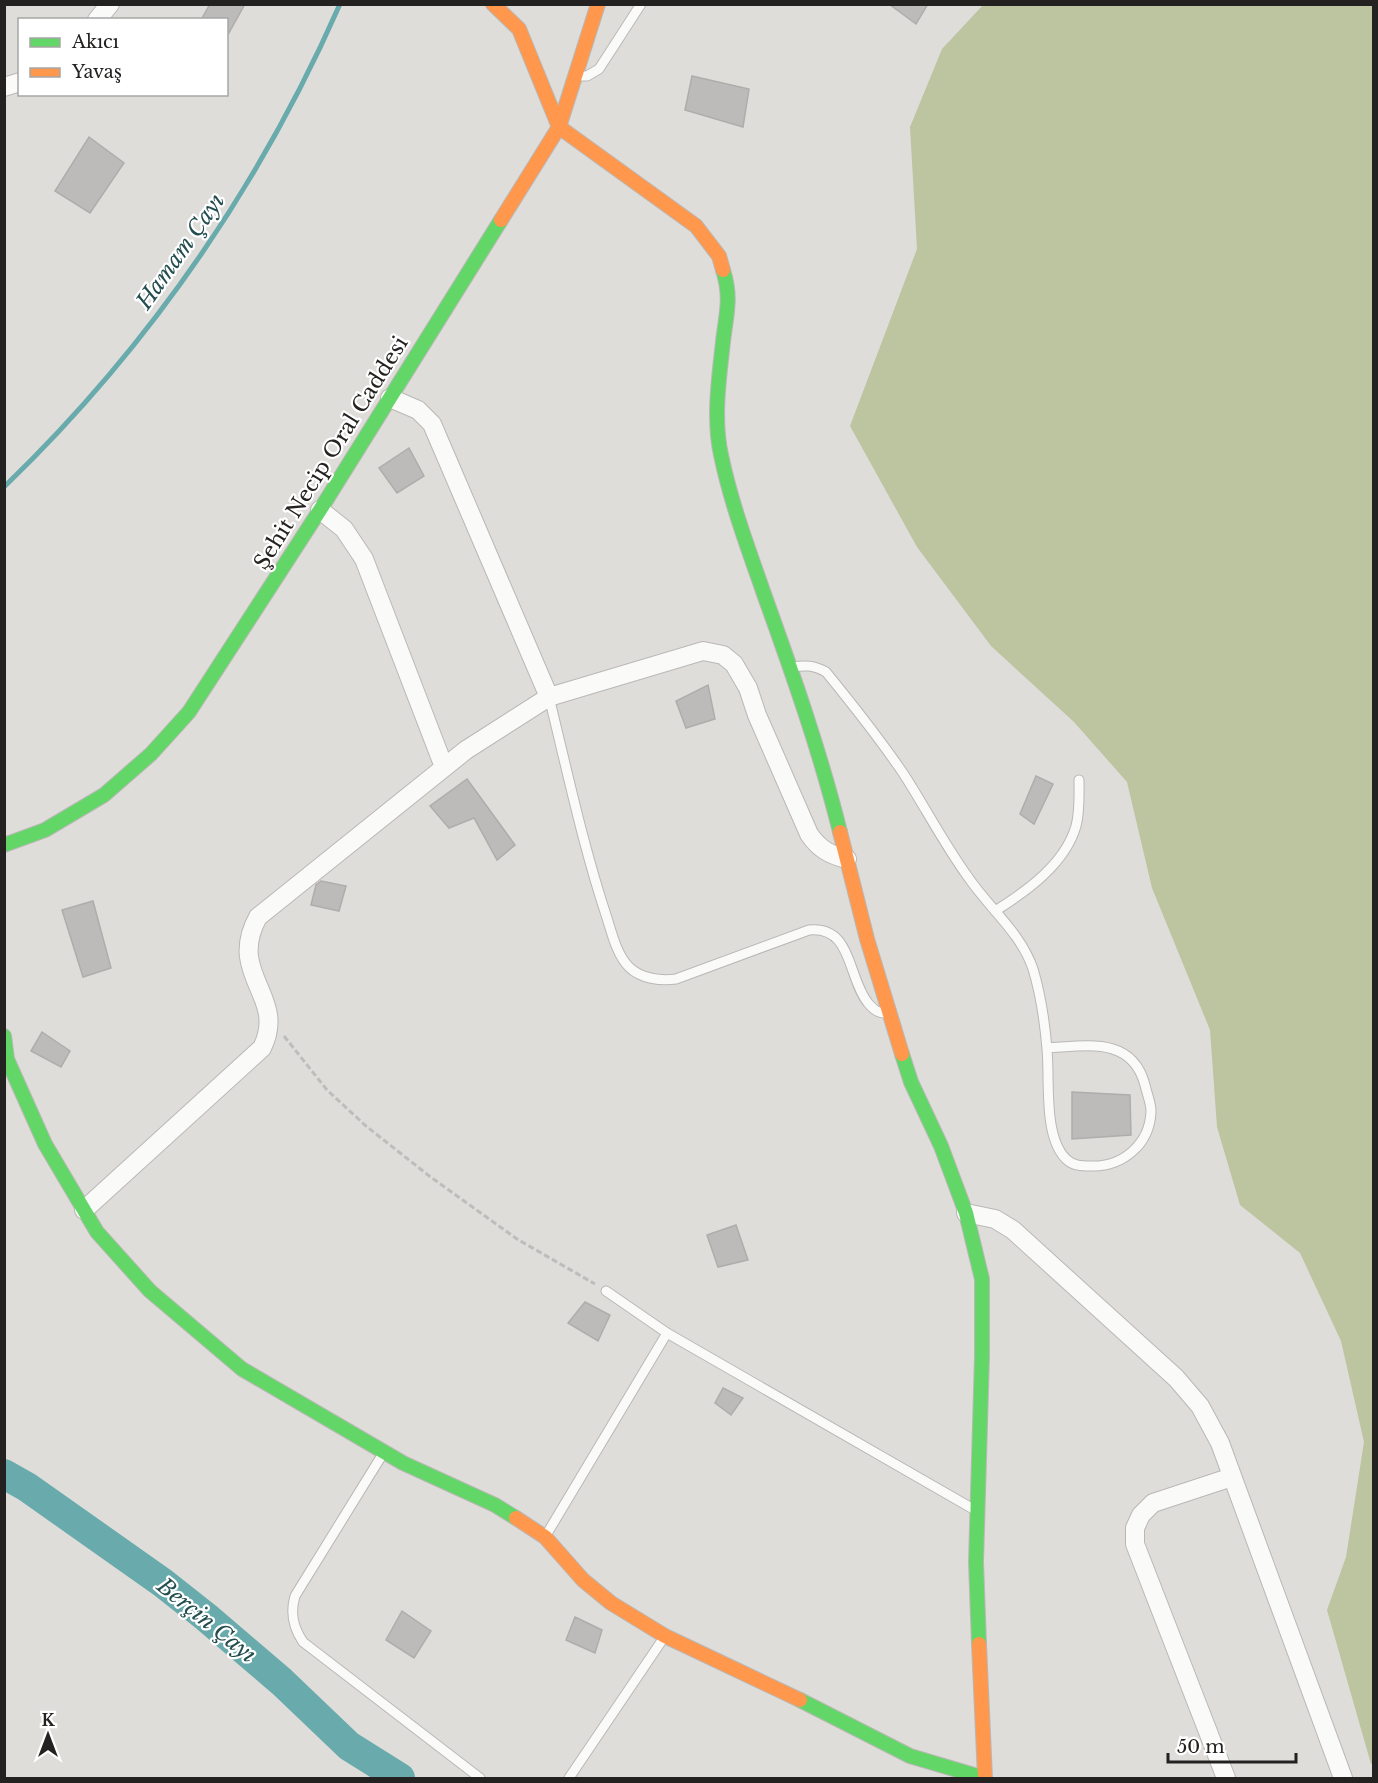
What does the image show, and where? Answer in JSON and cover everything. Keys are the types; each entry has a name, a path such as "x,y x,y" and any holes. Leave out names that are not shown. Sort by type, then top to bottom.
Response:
{"street":[{"path":"100,18 110,4"},
{"path":"4,1036 7,1059 45,1144 97,1232 150,1291 242,1369 403,1463 495,1505 545,1537 583,1580 611,1603 664,1636 780,1690 910,1756 985,1779 976,1562 982,1279 966,1213 941,1146 911,1082 867,939 831,794 735,510 720,453 717,416 723,340 729,306 727,282 719,256 696,226 559,127 519,29 493,4"},
{"name":"Şehit Necip Oral Caddesi","path":"4,845 45,830 86,807 127,776 189,712 320,510 559,127 598,4"},
{"path":"390,398 418,410 432,424 549,697"},
{"path":"320,510 344,529 364,559 444,767"},
{"path":"84,1210 262,1048 269,1029 268,1011 250,968 248,956 250,935 258,917 444,767 488,734 549,697 703,651 723,655 734,664 748,688 757,715 809,834 822,849 832,856 847,859"},
{"path":"966,1213 995,1219 1013,1230 1176,1378 1200,1406 1211,1424 1232,1477 1343,1779"},
{"path":"1226,1779 1135,1544 1135,1528 1141,1515 1153,1503 1232,1477"}],"lane":[{"path":"575,76 587,76 599,69 641,4"},
{"path":"790,668 811,666 826,672 903,773 967,877 1018,940 1033,968 1047,1048 1051,1120 1054,1138 1064,1157 1078,1166 1095,1166 1117,1162 1136,1149 1145,1136 1151,1113 1139,1068 1125,1053 1111,1047 1047,1048"},
{"path":"549,697 598,890 617,948 629,967 637,973 655,979 676,979 809,930 822,930 834,935 843,944 858,987 866,1000 880,1013 890,1013"},
{"path":"994,911 1030,887 1047,871 1068,845 1078,817 1080,780"},
{"path":"606,1291 667,1333 977,1511"},
{"path":"545,1537 667,1333"},
{"path":"384,1452 295,1596 292,1612 295,1628 303,1642 480,1779"},
{"path":"569,1779 664,1636"}],"path":[{"path":"269,1029 288,1039 310,1069 346,1109 428,1175 517,1239 606,1291"}],"green space":[{"path":"983,5 1373,5 1374,1762 1371,1764 1327,1610 1346,1557 1364,1442 1341,1341 1300,1253 1240,1205 1217,1127 1210,1030 1152,888 1127,782 1074,722 991,646 917,547 850,426 917,249 910,127 942,49"}],"building":[{"path":"210,4 245,4 228,34 228,18 202,18"},
{"path":"889,4 928,4 916,24"},
{"path":"692,76 749,89 743,127 685,110"},
{"path":"89,137 124,163 90,213 55,191"},
{"path":"409,448 424,476 397,493 379,468"},
{"path":"708,685 715,719 686,728 676,701"},
{"path":"1036,776 1053,784 1034,824 1020,814"},
{"path":"467,779 515,845 497,860 474,818 449,828 430,806"},
{"path":"321,881 346,886 339,911 311,905 316,885"},
{"path":"93,901 111,968 83,977 62,910"},
{"path":"42,1032 70,1051 61,1067 31,1051"},
{"path":"1072,1092 1130,1095 1131,1135 1072,1139"},
{"path":"736,1225 748,1260 718,1267 707,1235"},
{"path":"585,1302 610,1315 598,1341 568,1323"},
{"path":"723,1388 743,1398 731,1415 715,1403"},
{"path":"402,1611 431,1631 414,1658 386,1640"},
{"path":"575,1617 602,1630 595,1653 566,1640"}],"waterway":[{"name":"Hamam Çayı","path":"4,487 106,379 196,262 274,137 340,4"},
{"name":"Berçin Çayı","path":"4,1474 27,1487 163,1583 282,1682 349,1746 400,1778"}],"traffic: fast":[{"path":"4,845 45,830 104,795 151,754 189,712 320,510 501,220"},
{"path":"723,270 728,298 718,398 717,427 721,455 740,525 815,742 840,832"},
{"path":"4,1036 7,1059 45,1144 97,1232 150,1291 242,1369 403,1463 495,1505 516,1518"},
{"path":"902,1054 911,1082 941,1146 966,1213 982,1279 976,1562 979,1644"},
{"path":"800,1700 910,1756 984,1778"}],"traffic: slow":[{"path":"493,4 519,29 559,127 696,226 719,256 723,270"},
{"path":"501,220 559,127 598,4"},
{"path":"840,832 867,939 902,1054"},
{"path":"516,1518 545,1537 583,1580 611,1603 665,1636 800,1700"},
{"path":"979,1644 985,1778"}]}
